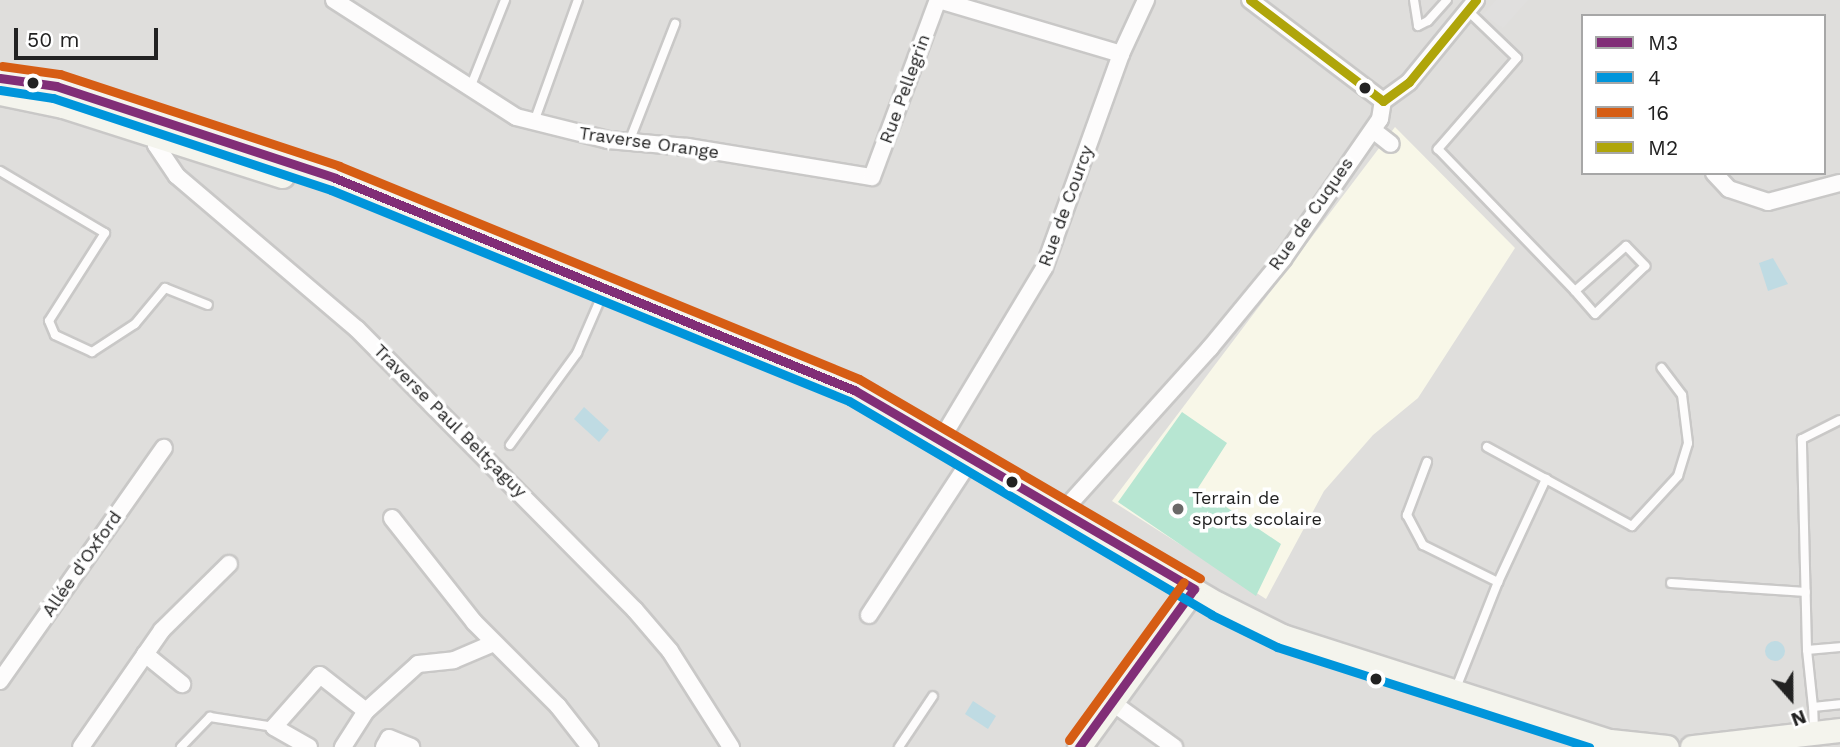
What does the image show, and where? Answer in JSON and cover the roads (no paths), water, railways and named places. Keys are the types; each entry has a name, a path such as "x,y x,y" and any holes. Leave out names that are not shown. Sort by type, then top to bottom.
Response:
{"street":[{"name":"Traverse Orange","path":"334,0 516,117 629,142 872,177"},
{"name":"Rue Pellegrin","path":"872,177 939,0 1121,54"},
{"name":"Rue de Courcy","path":"942,438 1044,268 1121,54 1146,0"},
{"path":"1250,0 1383,101 1409,82 1471,5"},
{"path":"0,78 56,86 158,127 606,286 854,390 973,456 1194,589 1282,636 1609,741 1667,747"},
{"path":"0,93 158,127"},
{"name":"Rue de Cuques","path":"1064,510 1210,348 1380,135 1383,101"},
{"name":"Traverse Paul Beltçaguy","path":"158,127 156,145 177,176 357,328 581,552 670,651 731,747"},
{"path":"1716,175 1729,189 1768,202 1840,183"},
{"name":"Allée d'Oxford","path":"0,681 164,448"},
{"path":"869,615 973,456"},
{"path":"392,518 494,643 590,747"},
{"path":"81,747 162,630 229,564"},
{"path":"1079,747 1194,589"},
{"path":"343,747 366,711 418,664 454,660 494,643"},
{"path":"145,654 182,684"},
{"path":"309,747 274,727 320,675 366,711"},
{"path":"1110,701 1174,747"},
{"path":"1692,747 1840,730"},
{"path":"384,747 389,738 411,747"}],"lane":[{"path":"470,88 505,0"},
{"path":"534,122 578,0"},
{"path":"1414,0 1418,26 1429,21 1447,0"},
{"path":"1471,5 1517,58 1438,149 1595,314 1645,266 1626,246 1575,291"},
{"path":"629,142 675,24"},
{"path":"0,171 105,233 49,321 55,335 92,352 135,324 165,288 208,305"},
{"path":"510,446 577,354 606,286"},
{"path":"1487,447 1632,526 1678,476 1688,443 1682,396 1662,368"},
{"path":"1814,734 1807,650 1802,439 1840,420"},
{"path":"1427,462 1408,515 1423,545 1498,582"},
{"path":"1454,691 1498,582 1546,479"},
{"path":"1671,583 1806,592"},
{"path":"1807,650 1840,647"},
{"path":"899,747 933,696"},
{"path":"1813,707 1840,704"},
{"path":"181,747 210,717 274,727"}],"water":[{"path":"1773,258 1788,284 1768,291 1759,263"},
{"path":"584,407 609,430 599,442 574,419"},
{"path":"1775,641 1782,644 1785,651 1782,658 1775,661 1768,658 1765,651 1768,644"},
{"path":"973,701 996,716 988,729 965,714"}],"place":[{"name":"Terrain de sports scolaire","path":"1178,509"}]}
